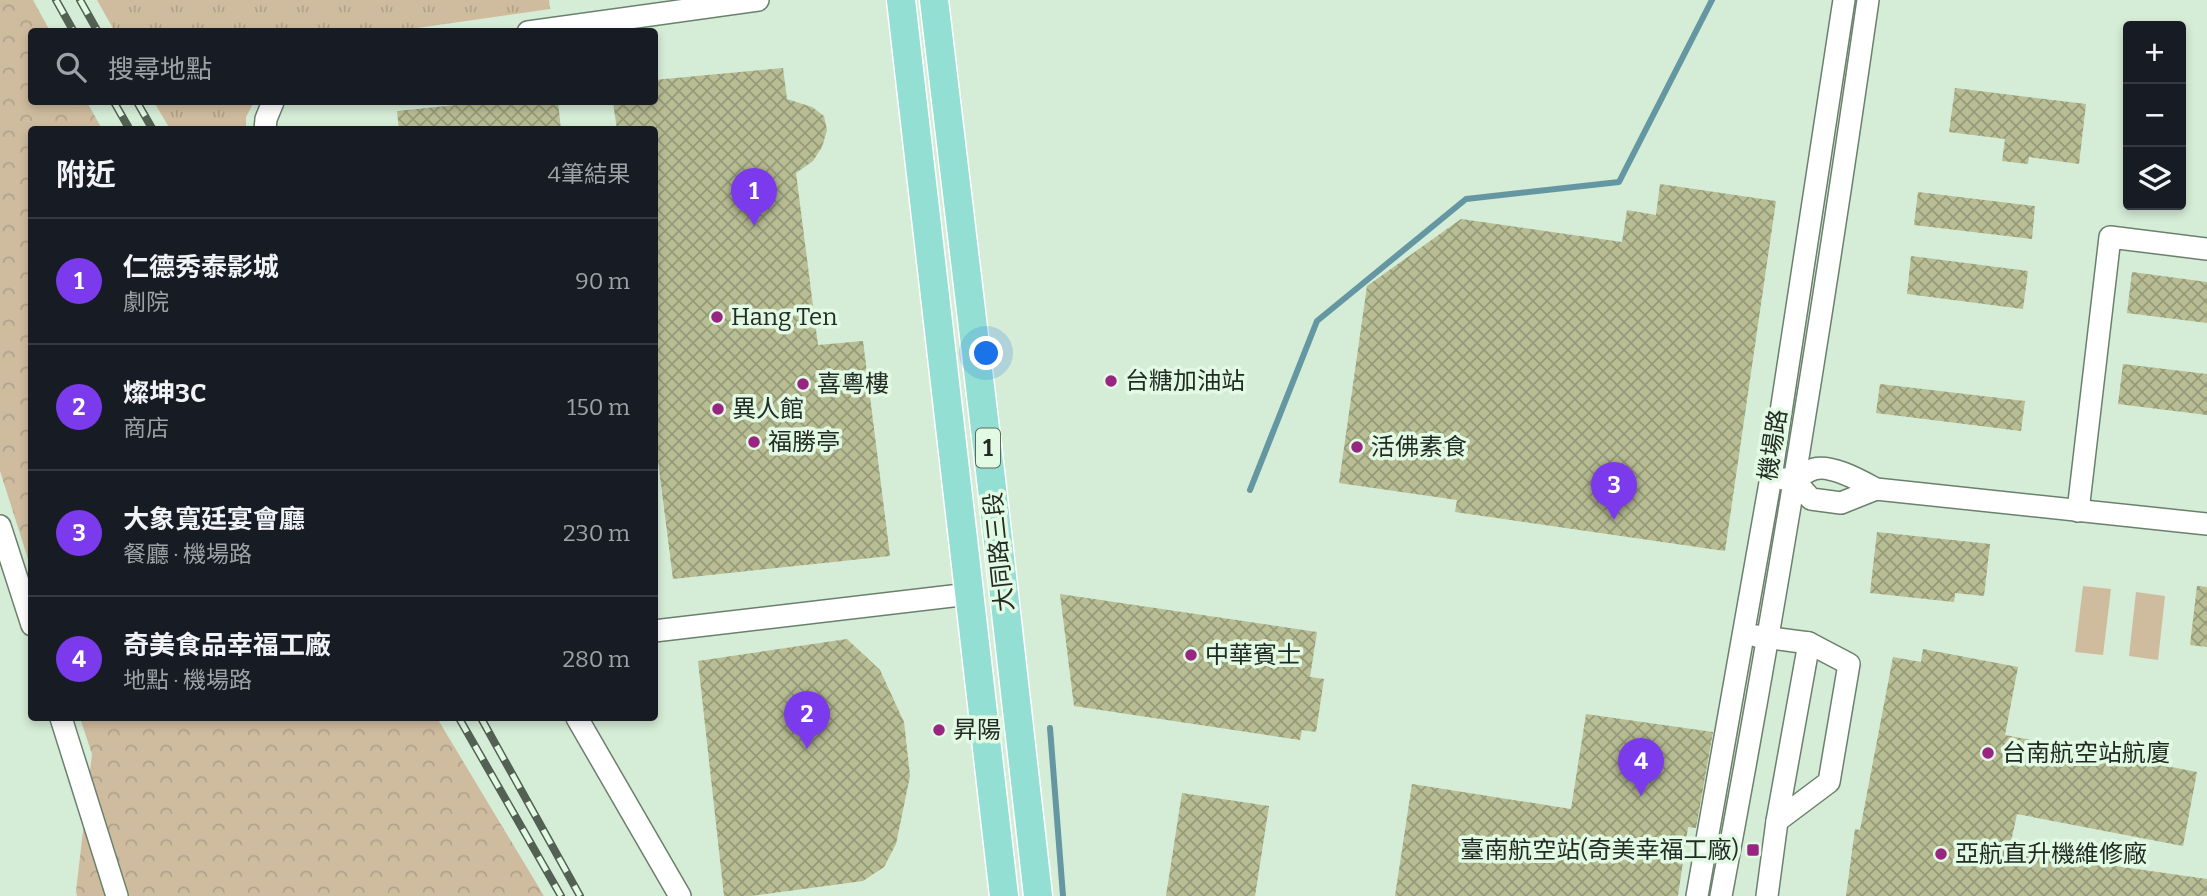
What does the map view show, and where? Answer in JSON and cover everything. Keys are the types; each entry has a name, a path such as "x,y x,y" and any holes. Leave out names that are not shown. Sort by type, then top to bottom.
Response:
{"main road":[{"name":"大同路三段","path":"901,0 1004,896"},
{"name":"大同路三段","path":"934,0 992,480 1038,896"}],"street":[{"path":"557,28 758,0"},
{"name":"機場路","path":"1697,896 1772,477 1844,0"},
{"name":"機場路","path":"1721,896 1794,480 1868,0"},
{"path":"265,126 272,105"},
{"path":"2078,511 2110,237 2207,249"},
{"path":"1772,477 1794,480 1816,468 1845,473 1877,489 2207,524"},
{"path":"1794,480 1811,499 1841,503 1877,489"},
{"path":"0,526 28,613"},
{"path":"658,631 969,594"},
{"path":"1745,634 1809,643 1849,664 1829,782 1777,821"},
{"path":"1767,896 1777,821 1809,643"},
{"path":"62,721 117,896"},
{"path":"579,721 680,896"}],"green space":[{"path":"0,0 33,0 48,28 28,28 28,105 89,105 100,126 28,126 28,559 0,471"},
{"path":"97,0 549,0 550,9 417,28 113,28"},
{"path":"156,105 252,105 246,117 246,126 168,126"},
{"path":"2083,586 2111,589 2103,655 2075,652"},
{"path":"2136,592 2165,596 2158,660 2129,656"},
{"path":"81,721 439,721 544,896 77,896 92,754"}],"building":[{"path":"783,68 787,99 812,107 824,116 827,130 822,147 813,161 796,173 818,345 863,341 890,556 673,579 658,461 658,126 616,126 613,105 658,105 658,80"},
{"path":"1955,88 2086,104 2079,164 2029,157 2028,164 2002,161 2005,139 1949,132"},
{"path":"456,105 558,105 561,126 399,126 397,111"},
{"path":"1660,184 1776,201 1725,551 1455,512 1457,500 1339,483 1367,286 1461,219 1622,242 1627,210 1656,215"},
{"path":"1918,192 2035,206 2032,239 1914,225"},
{"path":"1911,256 2028,271 2023,309 1907,294"},
{"path":"2132,272 2207,282 2207,323 2127,313"},
{"path":"2123,364 2207,374 2207,415 2118,404"},
{"path":"1880,384 2025,401 2021,431 1876,413"},
{"path":"1877,532 1990,544 1984,596 1955,593 1954,602 1870,593"},
{"path":"2197,586 2207,587 2207,647 2190,645"},
{"name":"中華賓士","path":"1060,594 1317,632 1310,677 1324,679 1316,732 1302,730 1300,740 1074,706"},
{"path":"847,639 880,670 904,722 910,776 896,844 884,867 863,881 751,896 724,896 698,661"},
{"name":"台南航空站航廈","path":"1923,649 2018,667 2005,735 2197,772 2183,846 2017,814 2009,851 2207,879 2207,896 1846,896 1855,829 1860,830 1893,657 1921,662"},
{"path":"1586,714 1713,732 1696,828 1688,827 1678,896 1395,896 1412,784 1571,809"},
{"path":"1182,793 1269,806 1255,896 1166,896"}],"waterway":[{"path":"1250,490 1317,321 1466,199 1619,182 1712,0"},
{"path":"1050,728 1063,896"}],"railway":[{"path":"56,0 72,28"},
{"path":"80,0 96,28"},
{"path":"116,105 128,126"},
{"path":"139,105 151,126"},
{"path":"461,721 561,896"},
{"path":"483,721 580,896"}],"place":[{"name":"仁德秀泰影城","path":"754,226"},
{"name":"Hang Ten","path":"717,317"},
{"name":"台糖加油站","path":"1111,381"},
{"name":"喜粵樓","path":"803,384"},
{"name":"異人館","path":"718,409"},
{"name":"福勝亭","path":"754,442"},
{"name":"活佛素食","path":"1357,447"},
{"name":"大象寬廷宴會廳","path":"1614,520"},
{"name":"中華賓士","path":"1191,655"},
{"name":"昇陽","path":"939,730"},
{"name":"燦坤3C","path":"807,749"},
{"name":"台南航空站航廈","path":"1988,753"},
{"name":"奇美食品幸福工廠","path":"1641,796"},
{"name":"臺南航空站(奇美幸福工廠)","path":"1753,850"},
{"name":"亞航直升機維修廠","path":"1941,854"}]}
